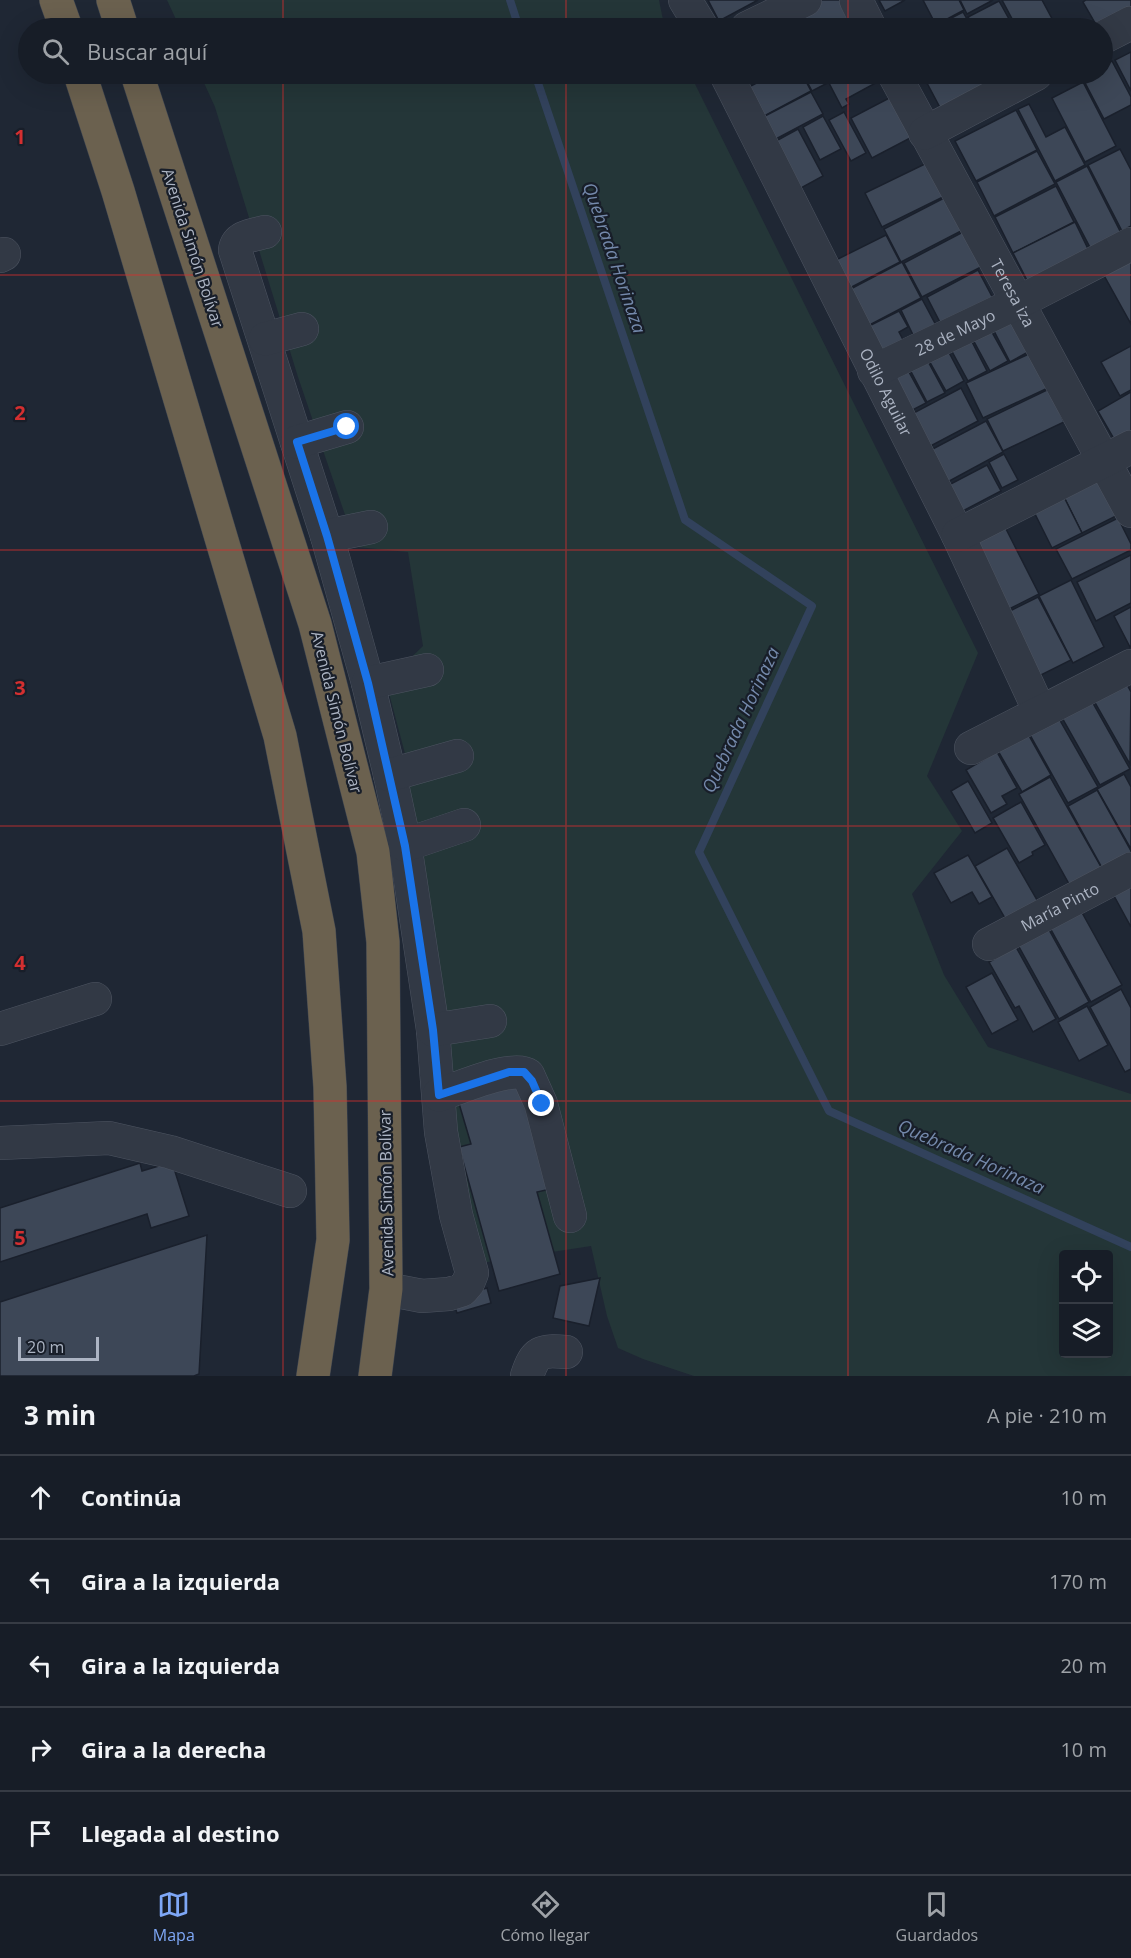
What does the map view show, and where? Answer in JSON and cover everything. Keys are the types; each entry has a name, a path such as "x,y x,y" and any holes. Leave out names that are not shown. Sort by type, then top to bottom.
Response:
{"highway":[{"path":"57,0 63,18"},
{"path":"113,0 119,18"},
{"path":"83,84 121,202 280,736 319,931 330,1087 333,1239 313,1376"},
{"name":"Avenida Simón Bolívar","path":"140,84 315,624 373,852 383,942 387,1289 375,1376"}],"street":[{"path":"685,0 696,18"},
{"path":"768,18 805,0"},
{"path":"856,0 865,18"},
{"path":"1113,32 1131,22"},
{"name":"Odilo Aguilar","path":"731,84 958,535 1040,712"},
{"name":"Teresa iza","path":"899,84 1019,302 1118,454 1131,511"},
{"path":"925,133 1017,84"},
{"path":"265,232 240,240 235,250 327,536 368,683 390,775 405,846 433,1030 441,1132 456,1215 472,1273 462,1290 449,1294 422,1296 387,1289"},
{"name":"28 de Mayo","path":"874,371 1019,302 1131,244"},
{"path":"265,339 302,329"},
{"path":"297,442 347,427"},
{"path":"958,535 1118,454"},
{"path":"327,536 371,527"},
{"path":"971,748 1131,666"},
{"path":"368,683 428,670"},
{"path":"390,775 457,756"},
{"path":"405,846 464,825"},
{"name":"María Pinto","path":"989,944 1131,869"},
{"path":"0,1029 95,999"},
{"path":"433,1030 490,1021"},
{"path":"439,1095 509,1072 528,1074 542,1104 570,1216"},
{"path":"0,1143 109,1138 170,1152 290,1191"},
{"path":"527,1376 533,1359 540,1353 566,1352"}],"shaded area":[{"path":"167,0 659,0 663,18 175,18"},
{"path":"205,84 695,84 978,653 927,776 962,831 912,894 944,975 988,1047 1131,1094 1131,1376 694,1376 618,1348 607,1316 591,1246 455,1267 407,761 386,682 423,646 408,552 356,547 298,377 215,107"}],"building":[{"path":"708,0 758,0 725,18 717,18"},
{"path":"813,0 841,0 852,18 791,18"},
{"path":"879,0 905,0 885,11"},
{"path":"923,0 959,0 964,10 949,18 932,18"},
{"path":"960,0 993,0 967,14"},
{"path":"1002,0 1042,0 1052,18 1012,18"},
{"path":"1086,0 1131,0 1131,14 1113,22 1113,18 1092,18 1083,2"},
{"path":"999,1 1008,18 969,18"},
{"path":"963,12 966,18 951,18"},
{"path":"1131,52 1131,91 1115,60"},
{"path":"1113,63 1131,97 1131,105 1104,119 1086,84 1113,84"},
{"path":"755,84 807,84 811,91 762,117 747,88"},
{"path":"808,84 826,84 812,91"},
{"path":"830,84 874,84 846,99 849,104 842,108"},
{"path":"928,84 1002,85 944,115"},
{"path":"1079,84 1084,84 1116,146 1085,162 1052,98"},
{"path":"811,92 823,114 774,140 763,117"},
{"path":"895,95 916,135 872,158 851,118"},
{"path":"1029,104 1046,137 1065,127 1085,165 1055,181 1018,109"},
{"path":"1016,110 1037,150 976,181 955,141"},
{"path":"844,112 866,153 851,161 829,120"},
{"path":"823,116 841,149 820,160 803,127"},
{"path":"798,129 823,176 801,188 776,141"},
{"path":"1120,149 1131,170 1131,226 1122,231 1088,165"},
{"path":"1037,151 1055,184 994,216 977,182"},
{"path":"931,161 947,195 882,227 865,193"},
{"path":"1087,166 1124,239 1094,255 1056,182"},
{"path":"1056,186 1074,222 1013,253 995,217"},
{"path":"946,197 963,230 901,262 884,229"},
{"path":"1075,222 1092,257 1031,288 1013,253"},
{"path":"963,232 981,267 922,297 904,263"},
{"path":"886,235 900,262 844,291 830,263"},
{"path":"1131,256 1131,324 1101,270"},
{"path":"902,262 921,298 860,330 841,294"},
{"path":"978,270 997,306 945,332 927,297"},
{"path":"922,299 938,329 916,341 901,310"},
{"path":"899,311 908,327 899,332 908,349 876,365 859,331"},
{"path":"1011,317 1030,351 1010,362 992,327"},
{"path":"989,327 1008,361 990,371 971,336"},
{"path":"969,336 987,371 968,381 949,346"},
{"path":"945,345 964,381 946,391 926,355"},
{"path":"1131,346 1131,390 1120,396 1101,362"},
{"path":"1031,353 1048,388 983,418 966,383"},
{"path":"924,354 945,393 927,402 907,364"},
{"path":"904,363 926,403 901,416 880,376"},
{"path":"961,388 978,421 923,450 906,417"},
{"path":"1049,389 1064,422 1003,451 987,419"},
{"path":"1131,392 1131,437 1117,444 1098,411"},
{"path":"986,421 1003,452 942,485 925,453"},
{"path":"1004,454 1018,480 1002,488 989,462"},
{"path":"987,465 1001,491 957,514 943,488"},
{"path":"1096,477 1116,516 1082,533 1062,493"},
{"path":"1062,493 1082,533 1052,548 1032,508"},
{"path":"1118,518 1131,544 1131,550 1072,579 1056,549"},
{"path":"1003,523 1039,594 1005,611 970,540"},
{"path":"1131,555 1131,603 1096,621 1077,582"},
{"path":"1071,580 1104,647 1073,663 1039,596"},
{"path":"1038,597 1071,660 1039,676 1006,613"},
{"path":"1131,607 1131,646 1130,647 1114,616"},
{"path":"1125,681 1131,692 1130,764 1093,699"},
{"path":"1090,698 1130,769 1100,785 1060,714"},
{"path":"1058,717 1098,787 1068,803 1029,733"},
{"path":"1028,734 1051,775 1022,792 998,751"},
{"path":"997,752 1017,788 1002,796 1007,804 991,813 966,770"},
{"path":"1124,774 1131,787 1131,849 1097,789"},
{"path":"1050,777 1105,874 1073,891 1019,794"},
{"path":"968,781 992,823 975,833 951,791"},
{"path":"1097,790 1131,851 1131,861 1106,875 1068,806"},
{"path":"1021,802 1045,845 1019,863 993,818"},
{"path":"1007,848 1041,907 1009,925 975,866"},
{"path":"968,855 992,897 979,904 972,892 951,903 934,873"},
{"path":"1131,884 1131,927 1113,894"},
{"path":"1080,909 1122,985 1091,1002 1049,926"},
{"path":"1048,928 1089,1002 1059,1019 1018,945"},
{"path":"1016,947 1056,1019 1033,1032 1019,1006 1015,1008 989,962"},
{"path":"992,973 1018,1020 992,1034 966,987"},
{"path":"1121,989 1131,1008 1131,1069 1125,1072 1090,1007"},
{"path":"1087,1006 1108,1045 1079,1061 1058,1022"},
{"path":"526,1081 555,1188 537,1192 560,1274 499,1291 459,1147 471,1144 458,1100"},
{"path":"172,1162 189,1216 151,1228 147,1214 0,1262 0,1208 140,1163 142,1171"},
{"path":"207,1235 199,1374 194,1376 0,1376 0,1302"},
{"path":"600,1278 589,1326 553,1318 560,1286"},
{"path":"487,1288 491,1303 457,1313 452,1298"}],"waterway":[{"name":"Quebrada Horinaza","path":"510,0 516,18"},
{"name":"Quebrada Horinaza","path":"538,84 685,520 812,606 699,852 829,1111 1131,1247"}],"route":[{"path":"347,427 297,442 327,536 368,683 390,775 405,846 433,1030 439,1095 509,1072 524,1072 532,1081 542,1104"}]}
